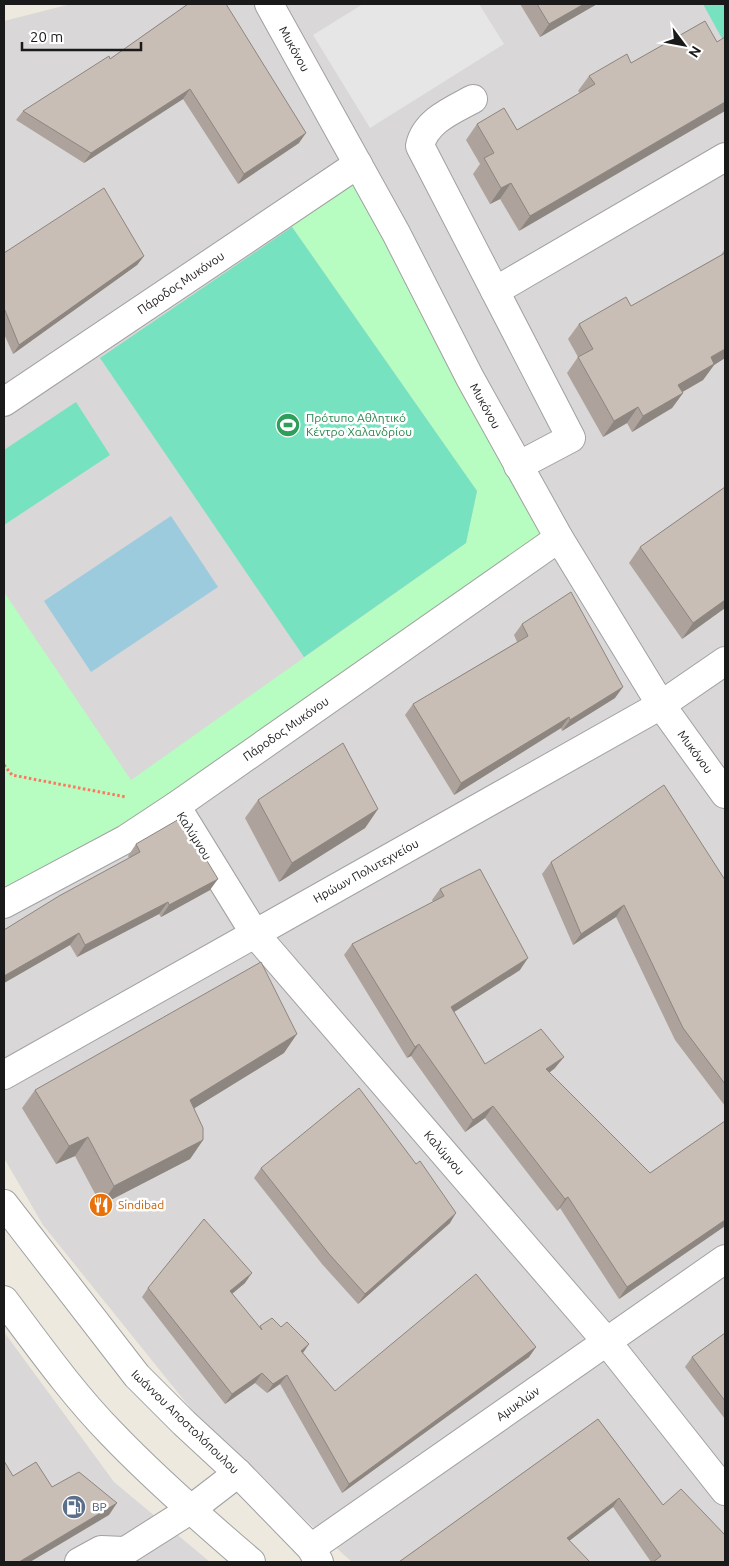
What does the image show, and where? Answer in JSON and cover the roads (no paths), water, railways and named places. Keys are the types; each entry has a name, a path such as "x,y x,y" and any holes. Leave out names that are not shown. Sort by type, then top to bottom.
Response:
{"street":[{"name":"Μυκόνου","path":"268,4 358,164 518,466 559,538 661,705 725,794"},
{"path":"473,98 432,124 424,135 420,146 571,438 518,466"},
{"path":"495,291 725,156"},
{"name":"Πάροδος Μυκόνου","path":"4,402 358,164"},
{"name":"Πάροδος Μυκόνου","path":"4,904 126,839 559,538"},
{"name":"Ηρώων Πολυτεχνείου","path":"4,1076 661,705 725,661"},
{"name":"Καλύμνου","path":"176,806 255,934 607,1342 725,1491"},
{"name":"Ιωάννου Αποστολόπουλου","path":"4,1204 137,1376 238,1473 315,1555"},
{"name":"Αμυκλών","path":"315,1555 607,1342 725,1259"},
{"path":"4,1300 58,1372 110,1433 190,1510 251,1562"},
{"path":"79,1562 100,1550 118,1557 190,1510 238,1473"}],"water":[{"path":"171,516 218,587 91,672 44,601"}],"place":[{"name":"Πρότυπο Αθλητικό Κέντρο Χαλανδρίου","path":"288,425"},
{"name":"Sindibad","path":"101,1205"},
{"name":"BP","path":"74,1507"}]}
